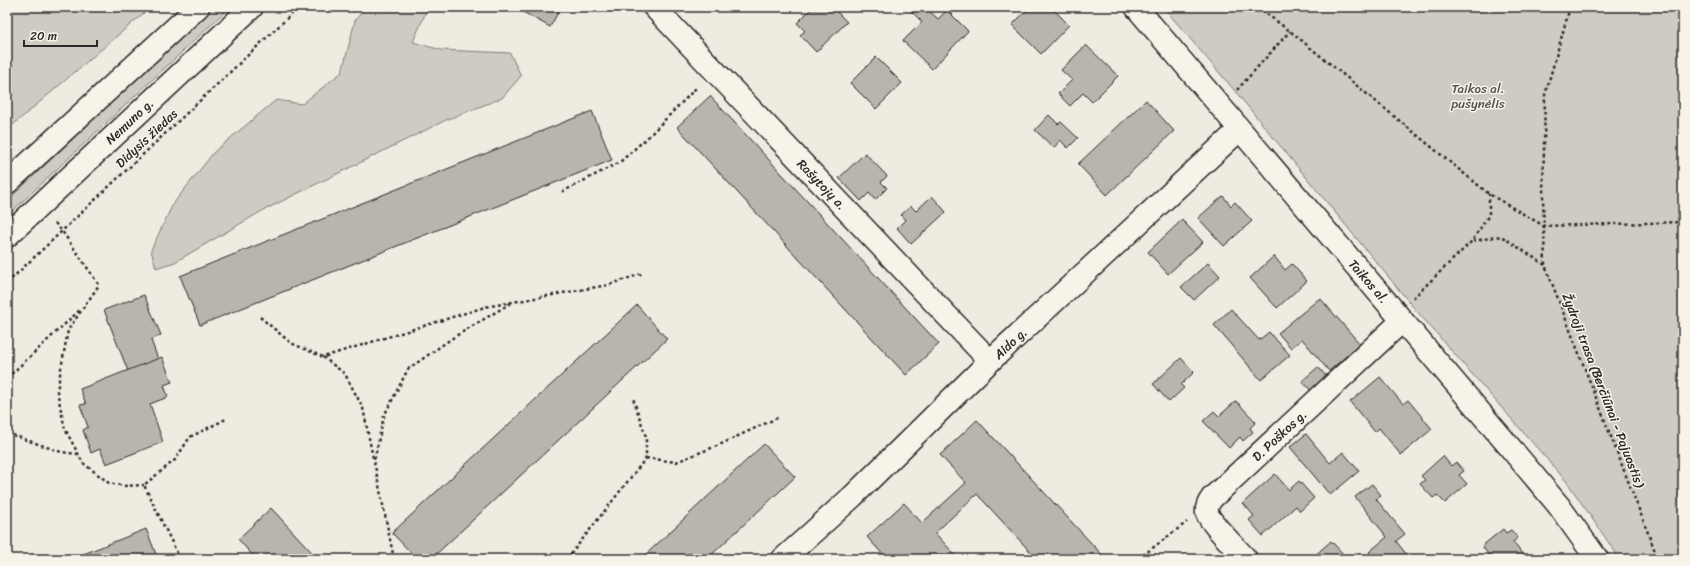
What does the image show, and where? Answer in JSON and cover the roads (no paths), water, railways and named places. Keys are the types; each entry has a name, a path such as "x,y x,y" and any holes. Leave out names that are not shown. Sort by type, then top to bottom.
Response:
{"street":[{"path":"7,183 198,7"},
{"name":"Nemuno g.","path":"7,236 252,7"},
{"name":"Rašytojų a.","path":"654,7 990,362"},
{"name":"Taikos al.","path":"1136,7 1559,506 1597,559"},
{"name":"Aido g.","path":"783,559 853,496 990,362 1239,130"},
{"name":"D. Poškos g.","path":"1246,559 1212,521 1207,512 1207,506 1212,498 1400,317"}],"park label":[{"name":"Taikos al. pušynėlis","path":"1478,96"}]}
